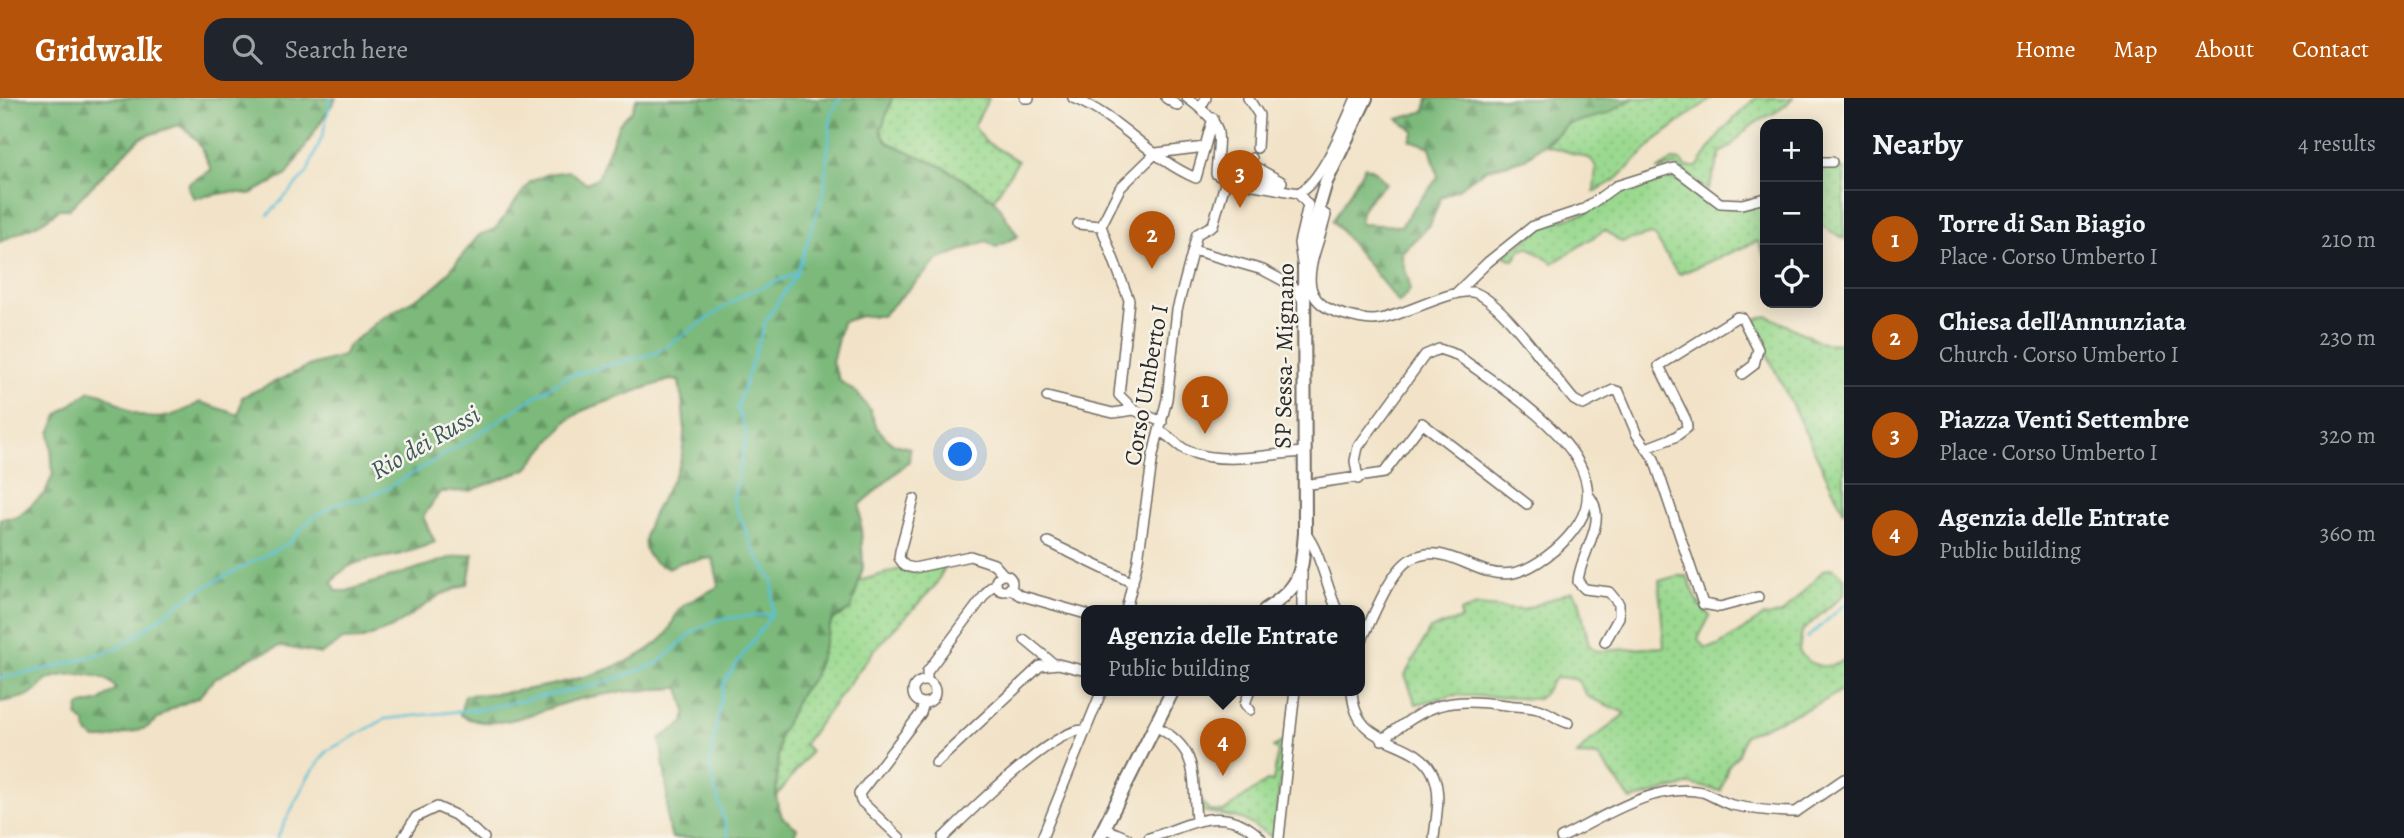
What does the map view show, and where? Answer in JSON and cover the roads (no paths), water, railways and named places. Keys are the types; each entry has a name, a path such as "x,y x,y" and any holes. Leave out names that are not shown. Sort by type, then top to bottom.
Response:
{"street":[{"path":"1073,98 1105,113 1169,165 1196,178 1213,117"},
{"path":"1166,98 1178,106"},
{"path":"1187,98 1213,117 1218,132 1216,174 1226,180 1298,193 1308,188 1318,174 1356,98"},
{"path":"1200,108 1206,98"},
{"path":"1248,98 1258,115 1257,148"},
{"name":"SP Sessa- Mignano","path":"1302,569 1305,533 1303,265 1330,173 1366,98"},
{"path":"1205,147 1156,153 1120,188 1101,226 1128,295 1119,392 1122,400 1134,410 1160,426 1171,442 1188,451 1226,459 1304,452"},
{"path":"1246,184 1250,178 1279,184 1282,182 1250,164 1252,158"},
{"path":"1823,162 1832,162"},
{"path":"1454,295 1488,262 1533,226 1584,209 1616,186 1674,168 1720,203 1742,204 1760,199"},
{"name":"Corso Umberto I","path":"1127,605 1170,382 1177,310 1197,234 1213,225 1226,180"},
{"path":"1298,193 1308,205 1299,243 1303,265"},
{"path":"1318,209 1326,215 1313,262 1311,282 1312,295 1321,306 1373,320 1454,295 1476,293 1501,312 1579,404 1614,390 1619,392 1637,435 1649,447 1703,604 1720,607 1758,597"},
{"path":"1078,224 1101,226"},
{"path":"1193,250 1263,270 1293,286 1304,302"},
{"path":"1649,447 1675,438 1687,428 1686,420 1659,366 1737,317 1742,318 1758,349 1754,365 1742,374"},
{"path":"1358,479 1355,461 1358,447 1425,355 1438,349 1457,355 1562,439 1584,471 1594,503 1596,520 1580,564 1578,582 1585,589 1609,592 1619,604 1619,617 1605,642"},
{"path":"1047,397 1116,413 1134,410"},
{"path":"1304,485 1384,473 1422,423 1527,504"},
{"path":"1365,634 1392,579 1411,559 1444,554 1489,572 1519,571 1546,555 1570,535 1580,521 1590,497"},
{"path":"914,499 900,551 901,562 905,566 914,568 970,556 994,564 1003,575 1011,579 1010,588"},
{"path":"1305,533 1315,548 1327,592 1334,605"},
{"path":"1048,542 1133,583"},
{"path":"1272,605 1292,590 1302,569"},
{"path":"1302,569 1302,605"},
{"path":"996,584 997,578 1003,575"},
{"path":"996,584 1004,591 1010,588"},
{"path":"900,838 861,801 859,794 921,713 924,703 935,693 927,681 927,672 989,588 996,584"},
{"path":"1010,588 1019,595 1081,612"},
{"path":"1025,640 1054,664 1081,670"},
{"path":"936,763 1034,670 1054,664"},
{"path":"924,703 918,701 913,691 921,681 927,681"},
{"path":"1042,838 1099,696"},
{"path":"1127,838 1101,833 1170,696"},
{"path":"1248,696 1245,704 1250,710"},
{"path":"1279,838 1294,696"},
{"path":"1352,696 1361,719 1382,740 1414,750 1434,775 1438,806 1434,838"},
{"path":"1382,740 1429,709 1453,701 1532,708 1546,711 1553,718 1567,723"},
{"path":"1155,726 1175,736 1185,747 1190,763 1196,820"},
{"path":"943,838 981,802 1051,744 1072,730 1084,730"},
{"path":"1561,838 1633,803 1668,793 1705,793 1729,804 1796,812 1844,779"},
{"path":"403,838 416,817 423,811 437,807 455,815 484,838"},
{"path":"1149,838 1196,820 1227,821 1248,828 1261,838"}],"waterway":[{"path":"268,215 307,173 323,134 331,98"},
{"path":"729,838 709,766 724,682 772,614 773,580 753,549 733,500 747,434 737,408 766,320 797,273 824,192 831,115 840,98"},
{"name":"Rio dei Russi","path":"0,678 55,667 119,648 195,592 289,543 311,519 338,503 361,499 384,490 461,445 567,376 656,353 743,295 797,273"},
{"path":"1807,638 1844,605"},
{"path":"277,838 308,777 327,751 385,719 481,709 597,685 657,664 693,632 719,619 771,614"}],"place":[{"name":"Piazza Venti Settembre","path":"1240,208"},
{"name":"Chiesa dell'Annunziata","path":"1152,269"},
{"name":"Torre di San Biagio","path":"1205,434"},
{"name":"Agenzia delle Entrate","path":"1223,776"}]}
